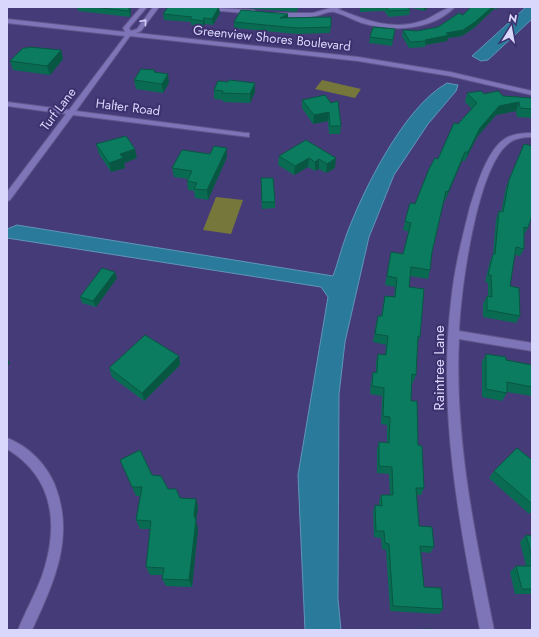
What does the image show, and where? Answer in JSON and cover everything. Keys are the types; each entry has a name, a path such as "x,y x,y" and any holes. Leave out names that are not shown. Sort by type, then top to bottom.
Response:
{"street":[{"name":"Turf Lane","path":"129,34 126,28 144,7"},
{"name":"Turf Lane","path":"7,198 129,34 139,30 156,7"},
{"path":"200,7 263,14"},
{"path":"270,14 303,16 337,8 367,23 397,27 417,25 433,21 452,7"},
{"name":"Greenview Shores Boulevard","path":"7,21 395,64 450,74 532,93"},
{"name":"Halter Road","path":"7,104 246,135"},
{"name":"Raintree Lane","path":"487,630 471,552 460,481 454,421 453,334 457,285 463,249 480,189 503,144 517,137 532,135"},
{"path":"453,334 532,348"},
{"path":"7,443 16,447 30,457 42,470 52,490 58,514 58,535 51,570 25,630"}],"shaded area":[{"path":"322,80 361,89 355,98 315,89"},
{"path":"216,197 243,200 231,234 203,230"}],"water":[{"path":"526,7 532,7 532,19 488,60 481,61 472,56"},
{"path":"447,83 458,85 456,91 428,124 394,175 369,237 345,342 339,394 338,599 341,630 305,630 298,475 328,297 321,287 7,238 7,229 17,225 333,276 353,217 387,151 415,111 431,95"}],"building":[{"path":"92,7 129,7 129,11"},
{"path":"168,7 219,7 212,19 204,18 203,21 190,19 192,17 163,14"},
{"path":"386,7 408,7 410,10 389,11"},
{"path":"471,7 492,7 463,30 446,33 449,35 425,40 426,41 410,42 403,30 417,31 438,27 459,13 463,15"},
{"path":"241,10 288,14 280,18 331,17 331,27 297,28 234,22"},
{"path":"373,27 395,29 393,40 370,37"},
{"path":"29,47 61,50 47,66 10,61 23,48"},
{"path":"141,69 155,70 154,72 168,74 162,84 134,80"},
{"path":"229,80 255,83 250,94 222,93 223,91 214,90 218,81 228,82"},
{"path":"481,91 484,94 498,91 503,96 532,98 532,109 520,108 519,102 499,106 480,128 468,152 465,152 448,192 446,191 432,252 430,270 411,267 409,287 424,289 420,337 418,336 416,375 412,374 411,401 417,401 418,445 422,446 424,488 416,488 419,526 432,527 434,547 420,546 424,587 441,588 443,609 393,606 389,544 385,543 384,531 376,531 375,505 382,506 381,495 393,495 392,467 379,466 379,442 389,443 390,417 383,416 384,388 372,386 373,372 377,373 378,354 386,355 388,336 375,334 378,316 382,316 385,296 395,297 397,278 387,276 391,252 403,254 411,223 405,221 410,203 415,204 429,169 435,158 438,159 454,123 458,124 477,103 467,93"},
{"path":"325,95 331,103 338,101 341,126 330,126 329,112 314,115 302,100"},
{"path":"126,136 135,149 120,154 123,158 109,163 96,144"},
{"path":"306,140 336,158 327,164 319,159 315,162 309,158 295,166 279,156"},
{"path":"524,144 532,146 532,215 528,228 524,227 524,249 516,247 510,286 519,288 520,316 487,310 487,296 492,297 491,275 488,275 493,254 495,254 499,211 503,212 509,180"},
{"path":"214,146 227,148 207,190 194,189 197,183 187,181 192,171 172,168 182,150 210,154"},
{"path":"261,178 273,178 275,202 262,202"},
{"path":"102,268 115,272 93,301 80,297"},
{"path":"145,335 179,356 142,393 109,368"},
{"path":"486,354 506,357 506,360 532,365 532,387 507,382 507,393 486,389"},
{"path":"517,448 532,460 532,504 494,471"},
{"path":"140,450 152,475 161,476 168,489 176,489 180,498 196,499 194,516 196,520 189,580 162,579 164,568 146,567 151,521 136,520 142,487 132,487 120,460"},
{"path":"526,535 532,536 532,557"},
{"path":"516,566 532,566 532,589 522,589"},
{"path":"431,629 431,630 394,630"}]}
